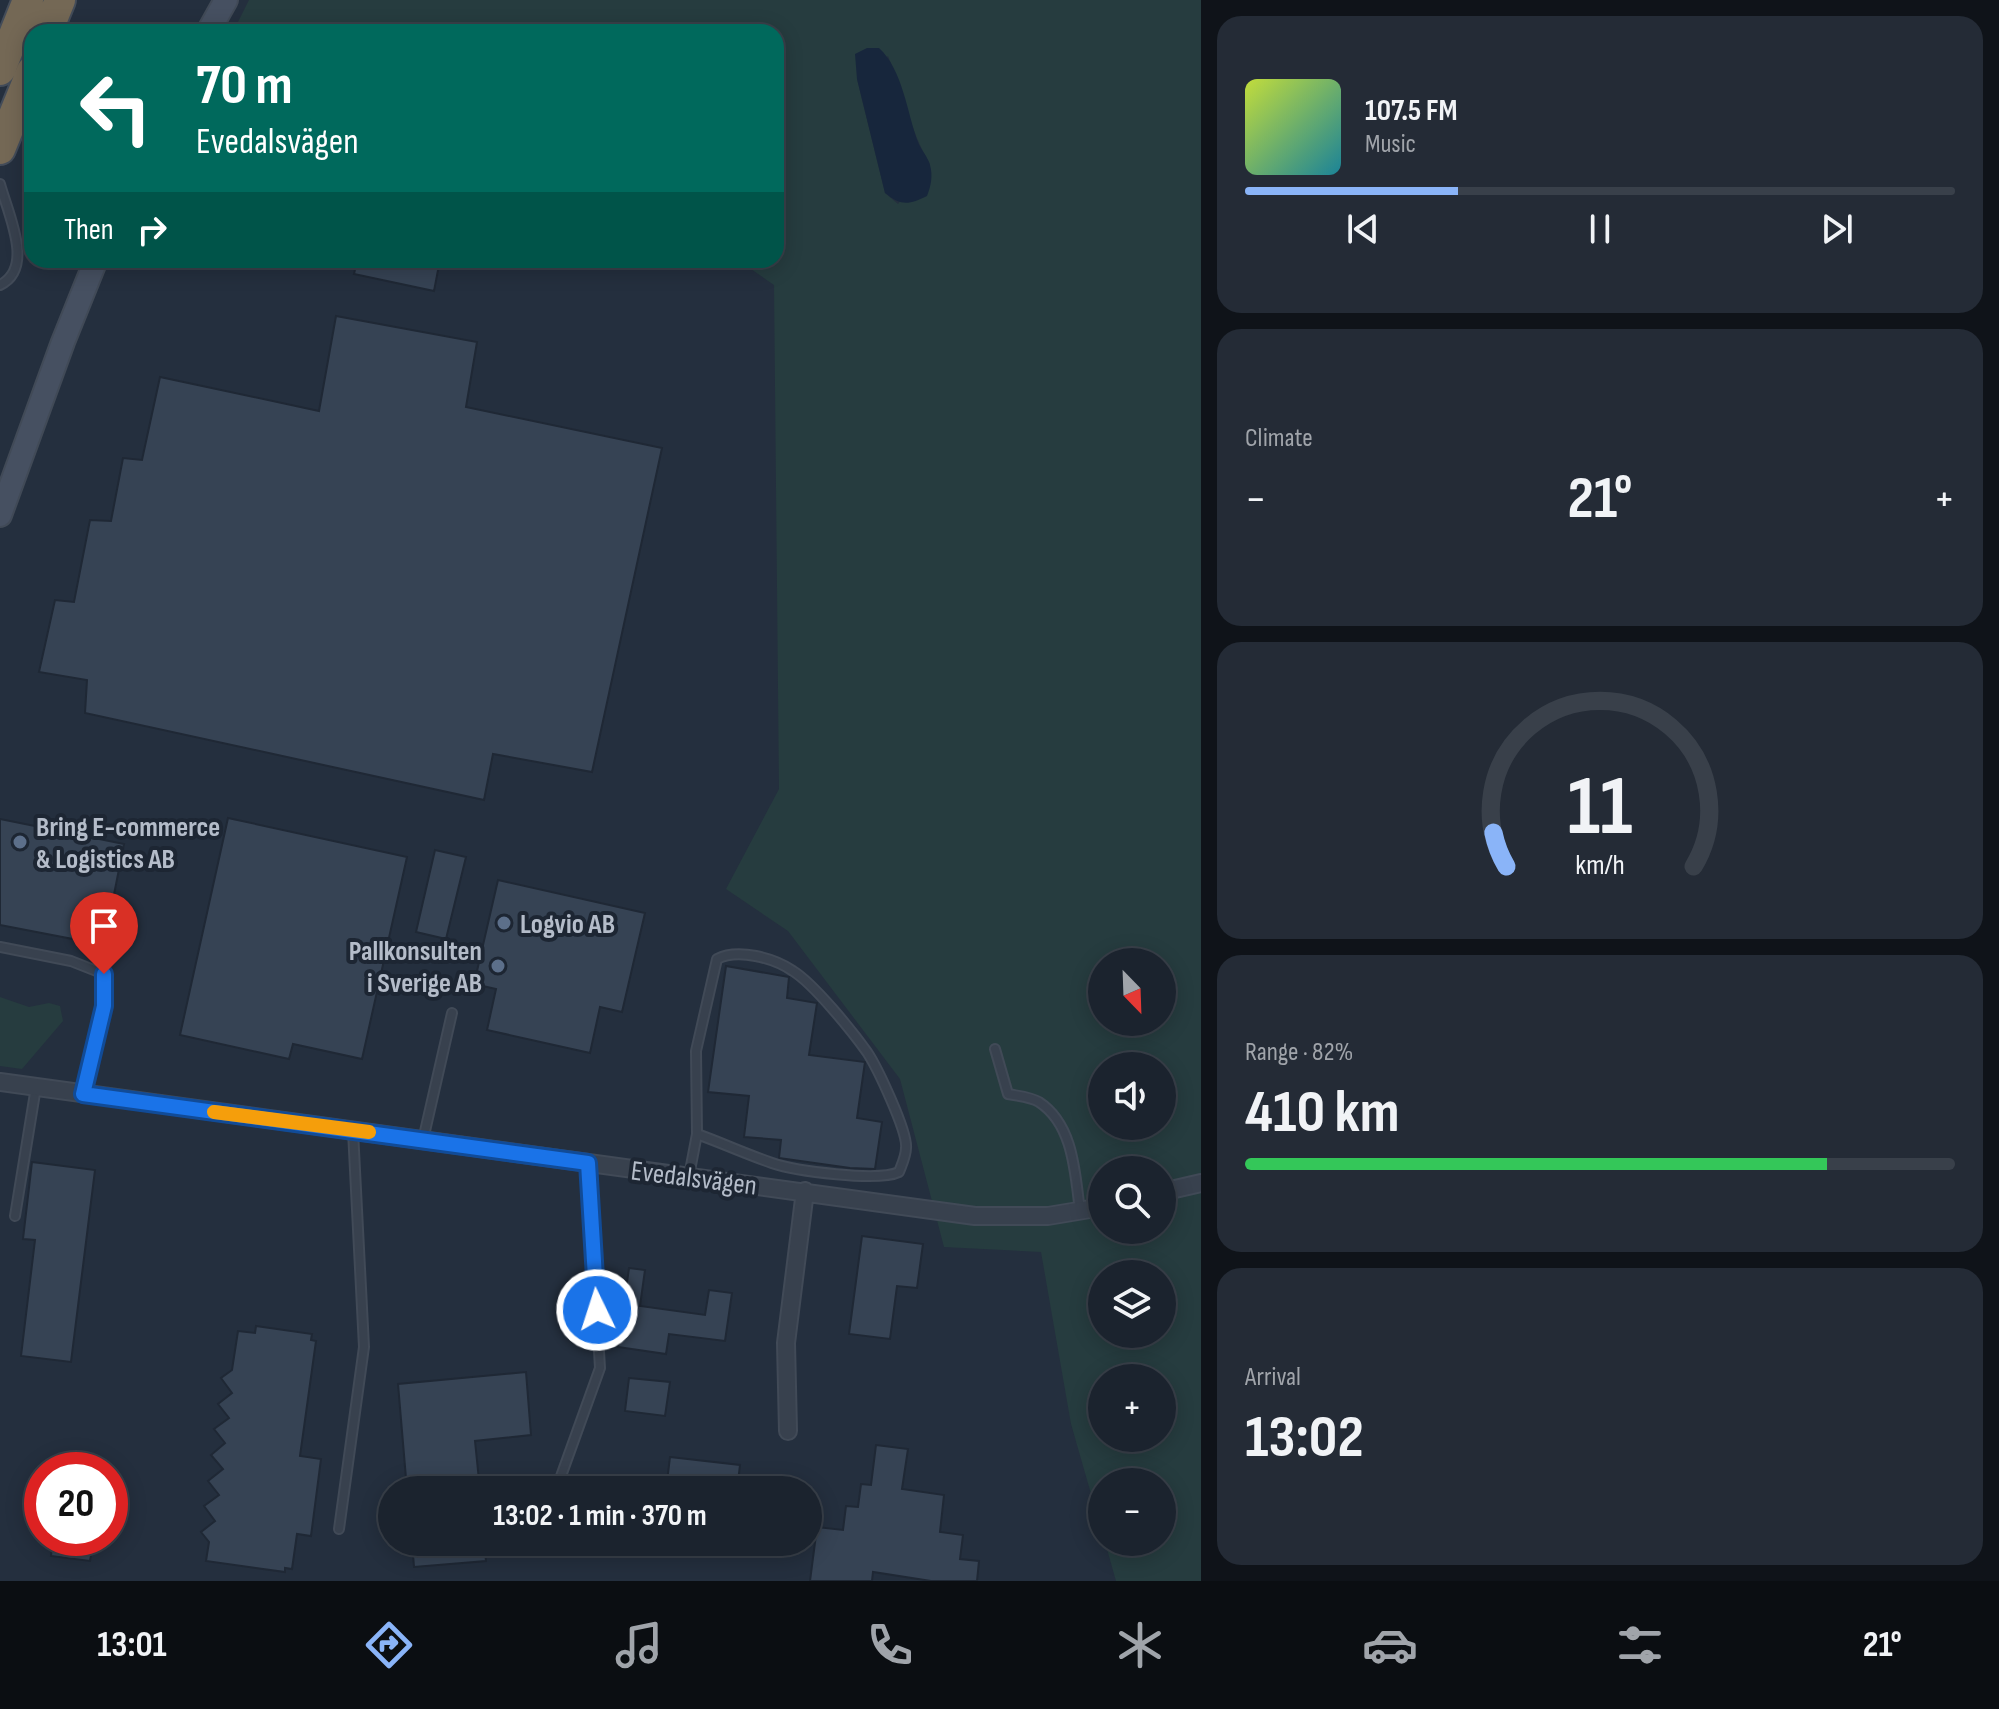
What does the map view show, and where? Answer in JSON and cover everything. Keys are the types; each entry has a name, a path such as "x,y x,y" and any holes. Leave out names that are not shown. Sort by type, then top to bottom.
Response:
{"highway":[{"path":"0,70 28,0"},
{"path":"50,24 60,0"},
{"path":"0,149 24,90"}],"street":[{"path":"212,24 226,0"},
{"path":"0,515 93,268"},
{"name":"Evedalsvägen","path":"0,1082 975,1216 1017,1218 1088,1210"},
{"path":"1176,1189 1201,1183"},
{"path":"788,1431 786,1343 805,1191"}],"lane":[{"path":"0,184 19,255 13,276 0,285"},
{"path":"0,947 71,961 104,974 104,1006 83,1094"},
{"path":"689,1176 697,1134 696,1051 717,959 727,954 744,955 793,970 830,1006 869,1054 899,1120 907,1147 899,1172 890,1176 869,1177 775,1164 697,1134"},
{"path":"423,1140 452,1013"},
{"path":"995,1049 1008,1094 1036,1100 1051,1112 1072,1149 1080,1212"},
{"path":"15,1216 37,1086"},
{"path":"339,1529 364,1347 353,1130"},
{"path":"561,1476 600,1368 588,1163"}],"green space":[{"path":"249,0 1201,0 1201,1581 1116,1581 1109,1556 1176,1556 1176,1468 1088,1468 1088,1483 1071,1424 1041,1252 944,1247 900,1079 788,931 726,889 779,789 774,285 749,268 784,268 784,24 237,24","holes":["888,56 912,125 930,164 898,204 885,193 857,79"]},
{"path":"0,997 29,1007 49,1003 60,1006 63,1021 22,1069 0,1066"}],"water":[{"path":"867,48 879,48 894,68 918,142 930,165 931,181 927,196 915,201 901,202 885,193 857,79 855,54"}],"building":[{"path":"355,268 438,268 434,291 354,274"},
{"path":"336,316 477,342 466,407 662,448 592,772 493,754 484,800 85,713 87,680 39,672 55,600 74,602 90,520 111,521 123,458 142,460 160,377 319,411"},
{"path":"228,818 407,857 362,1059 293,1044 289,1059 180,1035"},
{"path":"0,819 124,844 104,945 0,925"},
{"path":"435,850 466,857 446,939 416,932"},
{"path":"498,880 645,913 622,1012 600,1007 590,1053 487,1030 496,989 474,984"},
{"path":"726,966 789,977 787,998 817,1003 809,1055 865,1062 857,1118 882,1122 875,1169 779,1158 781,1140 744,1137 749,1096 708,1092"},
{"path":"32,1162 95,1170 71,1362 21,1356 35,1240 23,1239"},
{"path":"862,1236 923,1244 917,1288 897,1286 890,1339 849,1334"},
{"path":"629,1268 645,1270 640,1306 705,1315 709,1290 732,1293 725,1341 669,1334 666,1354 618,1347"},
{"path":"256,1326 312,1334 311,1340 316,1341 300,1456 321,1459 311,1536 297,1534 292,1569 285,1568 285,1572 206,1561 209,1542 201,1532 215,1521 204,1506 219,1495 208,1481 223,1469 211,1455 225,1443 214,1429 229,1418 218,1404 232,1393 221,1378 232,1370 238,1331 255,1333"},
{"path":"526,1372 531,1435 475,1441 479,1476 406,1476 398,1384"},
{"path":"629,1378 670,1382 665,1416 625,1411"},
{"path":"876,1445 908,1449 902,1489 944,1495 940,1532 963,1535 960,1559 979,1561 977,1581 931,1581 873,1572 872,1581 810,1581 813,1556 822,1556 822,1528 843,1530 846,1506 858,1507 861,1484 871,1485"},
{"path":"670,1457 740,1465 739,1476 668,1476"},
{"path":"51,1556 91,1556 90,1561"},
{"path":"413,1556 485,1556 486,1561 414,1567"}],"slow traffic":[{"path":"214,1112 369,1132"}],"place":[{"name":"Bring E-commerce & Logistics AB","path":"20,842"},
{"name":"Logvio AB","path":"504,923"},
{"name":"Pallkonsulten i Sverige AB","path":"498,966"}],"route":[{"path":"104,974 104,1006 83,1094 588,1163 597,1310"}]}
